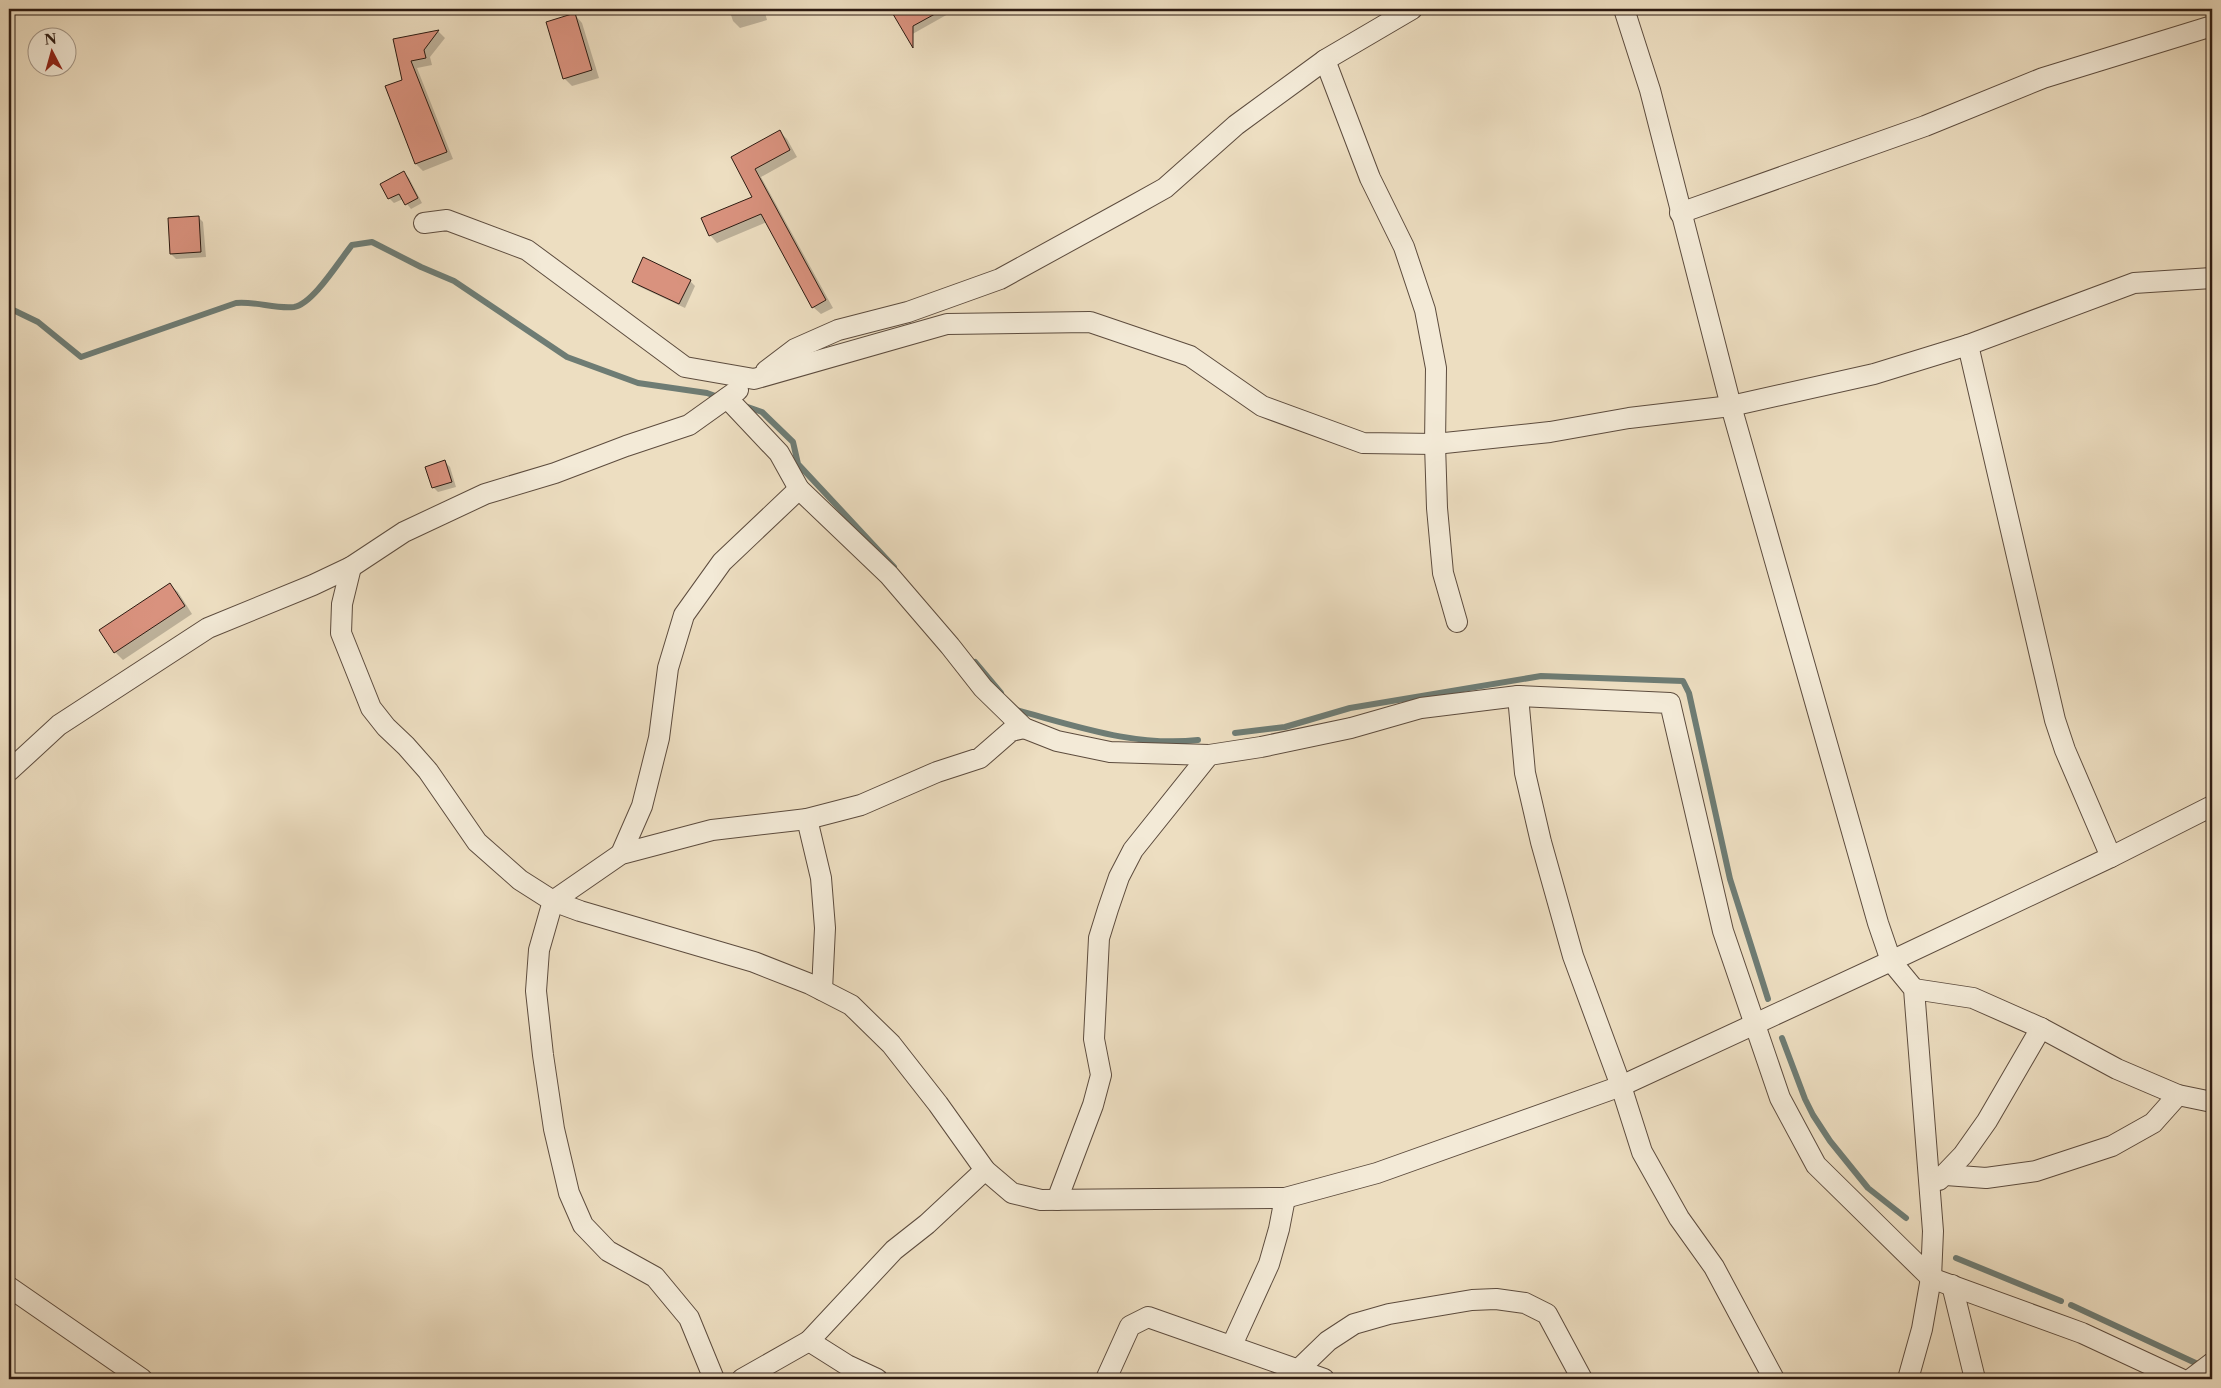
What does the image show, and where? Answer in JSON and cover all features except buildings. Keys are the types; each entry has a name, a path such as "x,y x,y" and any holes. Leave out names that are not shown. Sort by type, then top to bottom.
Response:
{"street":[{"path":"9,771 59,725 208,628 313,585 351,567 404,532 485,494 555,473 689,425 795,349 838,330 908,312 1000,279 1165,188 1236,125 1325,60 1412,9"},
{"path":"1624,9 1650,90 1680,213 1732,406 1875,914 1891,962 1914,988 1933,1231 1931,1278 1922,1329 1908,1379"},
{"path":"1680,213 1925,126 2043,78 2212,26"},
{"path":"1325,60 1370,178 1404,247 1425,310 1436,368 1435,444 1437,508 1443,573 1457,622"},
{"path":"424,223 447,220 527,250 685,367 754,379 947,324 1090,322 1190,356 1262,406 1363,443 1435,444 1550,432 1629,418 1732,406 1874,374 1968,345 2134,283 2212,278"},
{"path":"1968,345 2055,720 2065,750 2112,857"},
{"path":"727,398 779,452 799,489 888,575 950,646 983,688 1024,728 1057,740 1110,752 1209,755 1261,747 1351,728 1421,708 1518,696 1670,702 1723,931 1780,1098 1816,1165 1931,1278 2082,1333 2181,1379"},
{"path":"621,854 642,806 658,738 668,668 684,615 722,562 799,489"},
{"path":"351,567 342,604 341,633 371,708 386,727 428,771 477,842 520,880 553,901 580,911 754,962 822,990 851,1005 891,1044 938,1104 985,1170 1012,1193 1041,1200 1285,1198 1377,1174 1621,1086 1891,962 2112,857 2212,806"},
{"path":"1518,696 1526,773 1540,842 1573,956 1621,1086 1642,1152 1679,1218 1714,1267 1774,1379"},
{"path":"714,1379 689,1318 654,1276 608,1251 584,1226 569,1193 554,1129 536,991 539,950 553,901 621,854 712,830 807,819 861,805 937,772 980,758 1011,731 1024,728"},
{"path":"1057,1200 1093,1105 1101,1075 1094,1039 1100,938 1108,909 1119,877 1133,850 1209,755"},
{"path":"807,819 821,878 825,928 822,990"},
{"path":"1914,988 1973,998 2041,1028 2117,1069 2178,1095 2212,1102"},
{"path":"1930,1187 1946,1175 1986,1121 2041,1028"},
{"path":"1946,1175 1986,1178 2036,1171 2112,1146 2153,1123 2178,1095"},
{"path":"742,1379 809,1340 894,1250 926,1224 985,1170"},
{"path":"1232,1345 1269,1264 1285,1198"},
{"path":"1952,1285 1975,1379"},
{"path":"9,1287 142,1379"},
{"path":"1299,1369 1328,1341 1354,1324 1389,1314 1472,1300 1496,1299 1525,1303 1547,1314 1582,1379"},
{"path":"1106,1379 1130,1326 1148,1317 1232,1345 1324,1379"},
{"path":"809,1340 847,1365 877,1379"},
{"path":"2191,1379 2212,1363"}],"waterway":[{"path":"9,308 38,322 81,357 236,303 294,307 301,304 317,290 352,245 372,242 421,267 454,281 567,357 638,383 707,393 721,398"},
{"path":"742,405 762,412 793,442 798,464 894,567"},
{"path":"975,662 1001,693"},
{"path":"1235,733 1285,727 1350,708 1541,676 1683,681 1689,693 1730,879 1768,999"},
{"path":"1014,708 1106,734 1151,741 1198,740"},
{"path":"1782,1038 1805,1099 1830,1141 1868,1188 1906,1218"},
{"path":"1956,1258 2061,1301"},
{"path":"2071,1305 2202,1366"}]}
